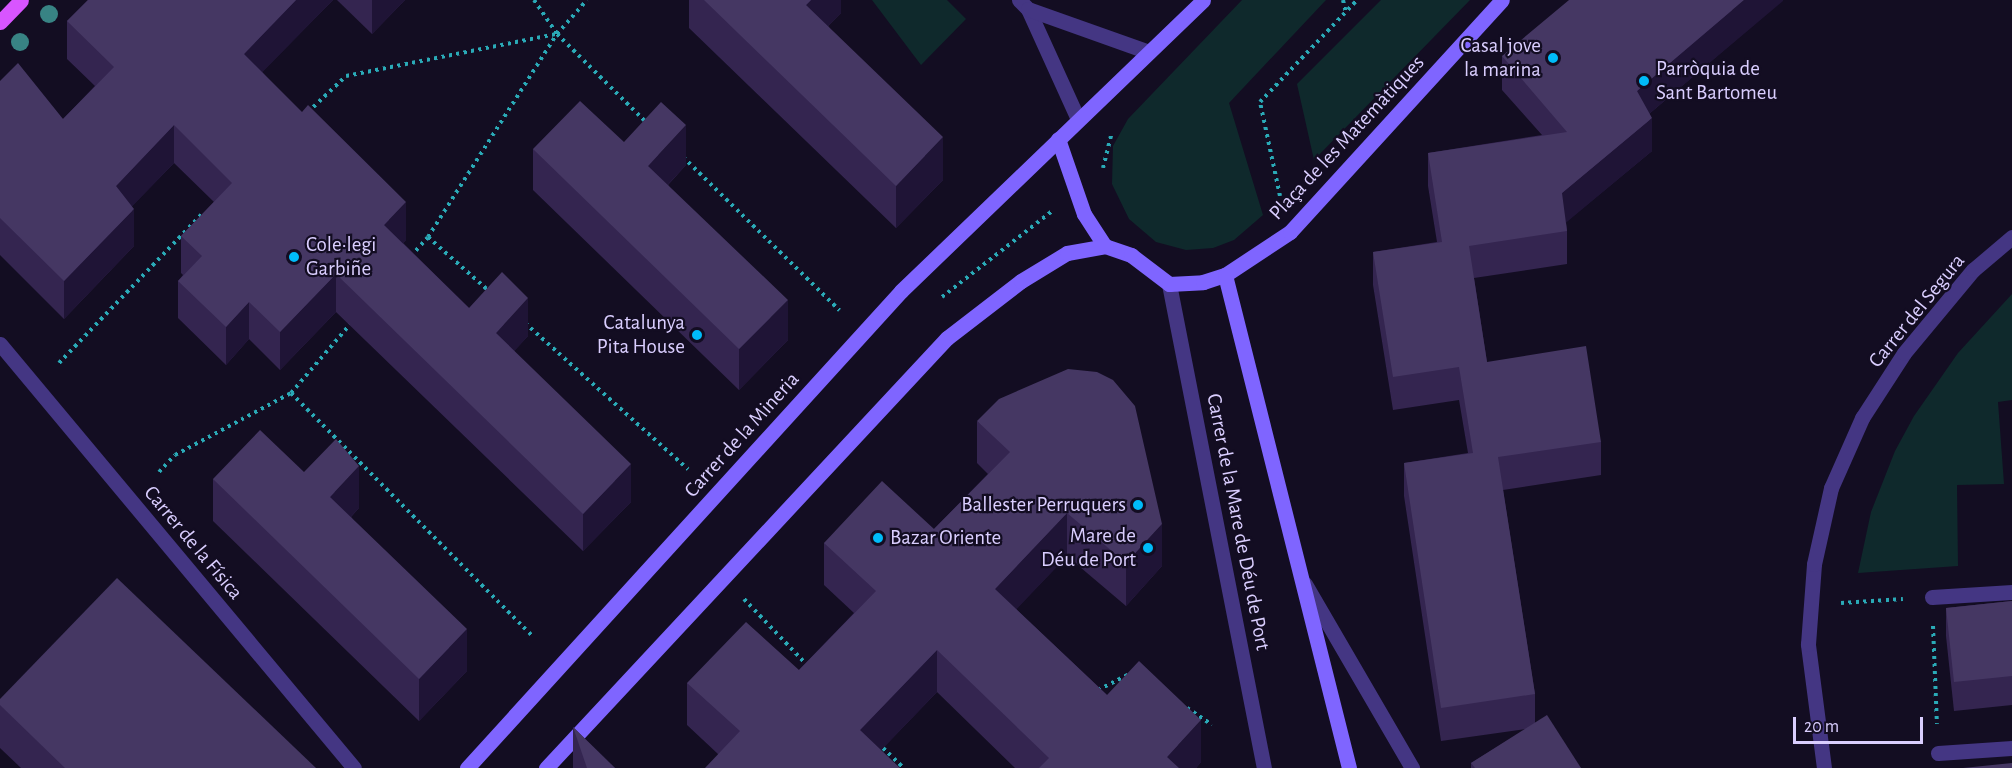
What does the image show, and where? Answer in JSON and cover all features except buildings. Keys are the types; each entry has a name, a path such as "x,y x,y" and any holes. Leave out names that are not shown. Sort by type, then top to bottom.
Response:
{"main road":[{"path":"0,22 21,0"}],"street":[{"path":"1105,246 1084,214 1058,139 1203,0"},
{"name":"Plaça de les Matemàtiques","path":"1169,284 1203,282 1225,275 1290,232 1502,0"},
{"path":"1023,4 1149,52"},
{"path":"1023,4 1078,119"},
{"name":"Carrer de la Mineria","path":"467,768 901,291 1058,139"},
{"name":"Carrer del Segura","path":"1824,768 1808,644 1814,564 1831,488 1862,418 1904,353 1973,270 2012,237"},
{"path":"546,768 947,338 1021,280 1067,253 1105,246 1131,255 1169,284"},
{"name":"Carrer de la Mare de Déu de Port","path":"1225,275 1349,768"},
{"name":"Carrer de la Mare de Déu de Port","path":"1169,284 1264,768"},
{"name":"Carrer de la Física","path":"0,344 354,768"},
{"name":"Carrer de la Mare de Déu de Port","path":"1302,579 1412,768"},
{"path":"1932,597 2012,592"},
{"path":"1938,753 2012,748"}],"path":[{"path":"534,0 557,34 651,126"},
{"path":"405,263 428,237 557,34 587,0"},
{"path":"1343,0 1346,13"},
{"name":"Plaça de les Matemàtiques","path":"1280,196 1260,102 1357,0"},
{"path":"303,117 346,76 557,34"},
{"path":"1103,173 1106,148"},
{"path":"676,151 839,310"},
{"path":"59,363 211,206"},
{"path":"948,293 1055,209"},
{"path":"428,237 499,300"},
{"path":"159,472 175,455 291,393 359,315"},
{"path":"517,316 688,469"},
{"path":"291,393 531,635"},
{"path":"1838,603 1932,597 1938,753"},
{"path":"744,598 809,668"},
{"path":"1092,693 1134,671"},
{"path":"1183,705 1212,725"},
{"path":"883,748 904,768"}],"green space":[{"path":"872,0 947,0 966,19 921,65"},
{"path":"1242,0 1326,0 1229,103 1263,215 1234,240 1213,248 1186,250 1156,242 1129,219 1112,184 1113,146 1128,119"},
{"path":"1381,0 1470,0 1314,160 1297,84"},
{"path":"2012,294 2012,400 1998,402 2004,484 1957,485 1958,566 1858,573 1871,512 1895,451 1914,416 1958,353"}],"place":[{"name":"Casal jove la marina","path":"1553,58"},
{"name":"Parròquia de Sant Bartomeu","path":"1644,81"},
{"name":"Cole·legi Garbiñe","path":"294,257"},
{"name":"Catalunya Pita House","path":"697,335"},
{"name":"Ballester Perruquers","path":"1138,505"},
{"name":"Bazar Oriente","path":"878,538"},
{"name":"Mare de Déu de Port","path":"1148,548"}]}
